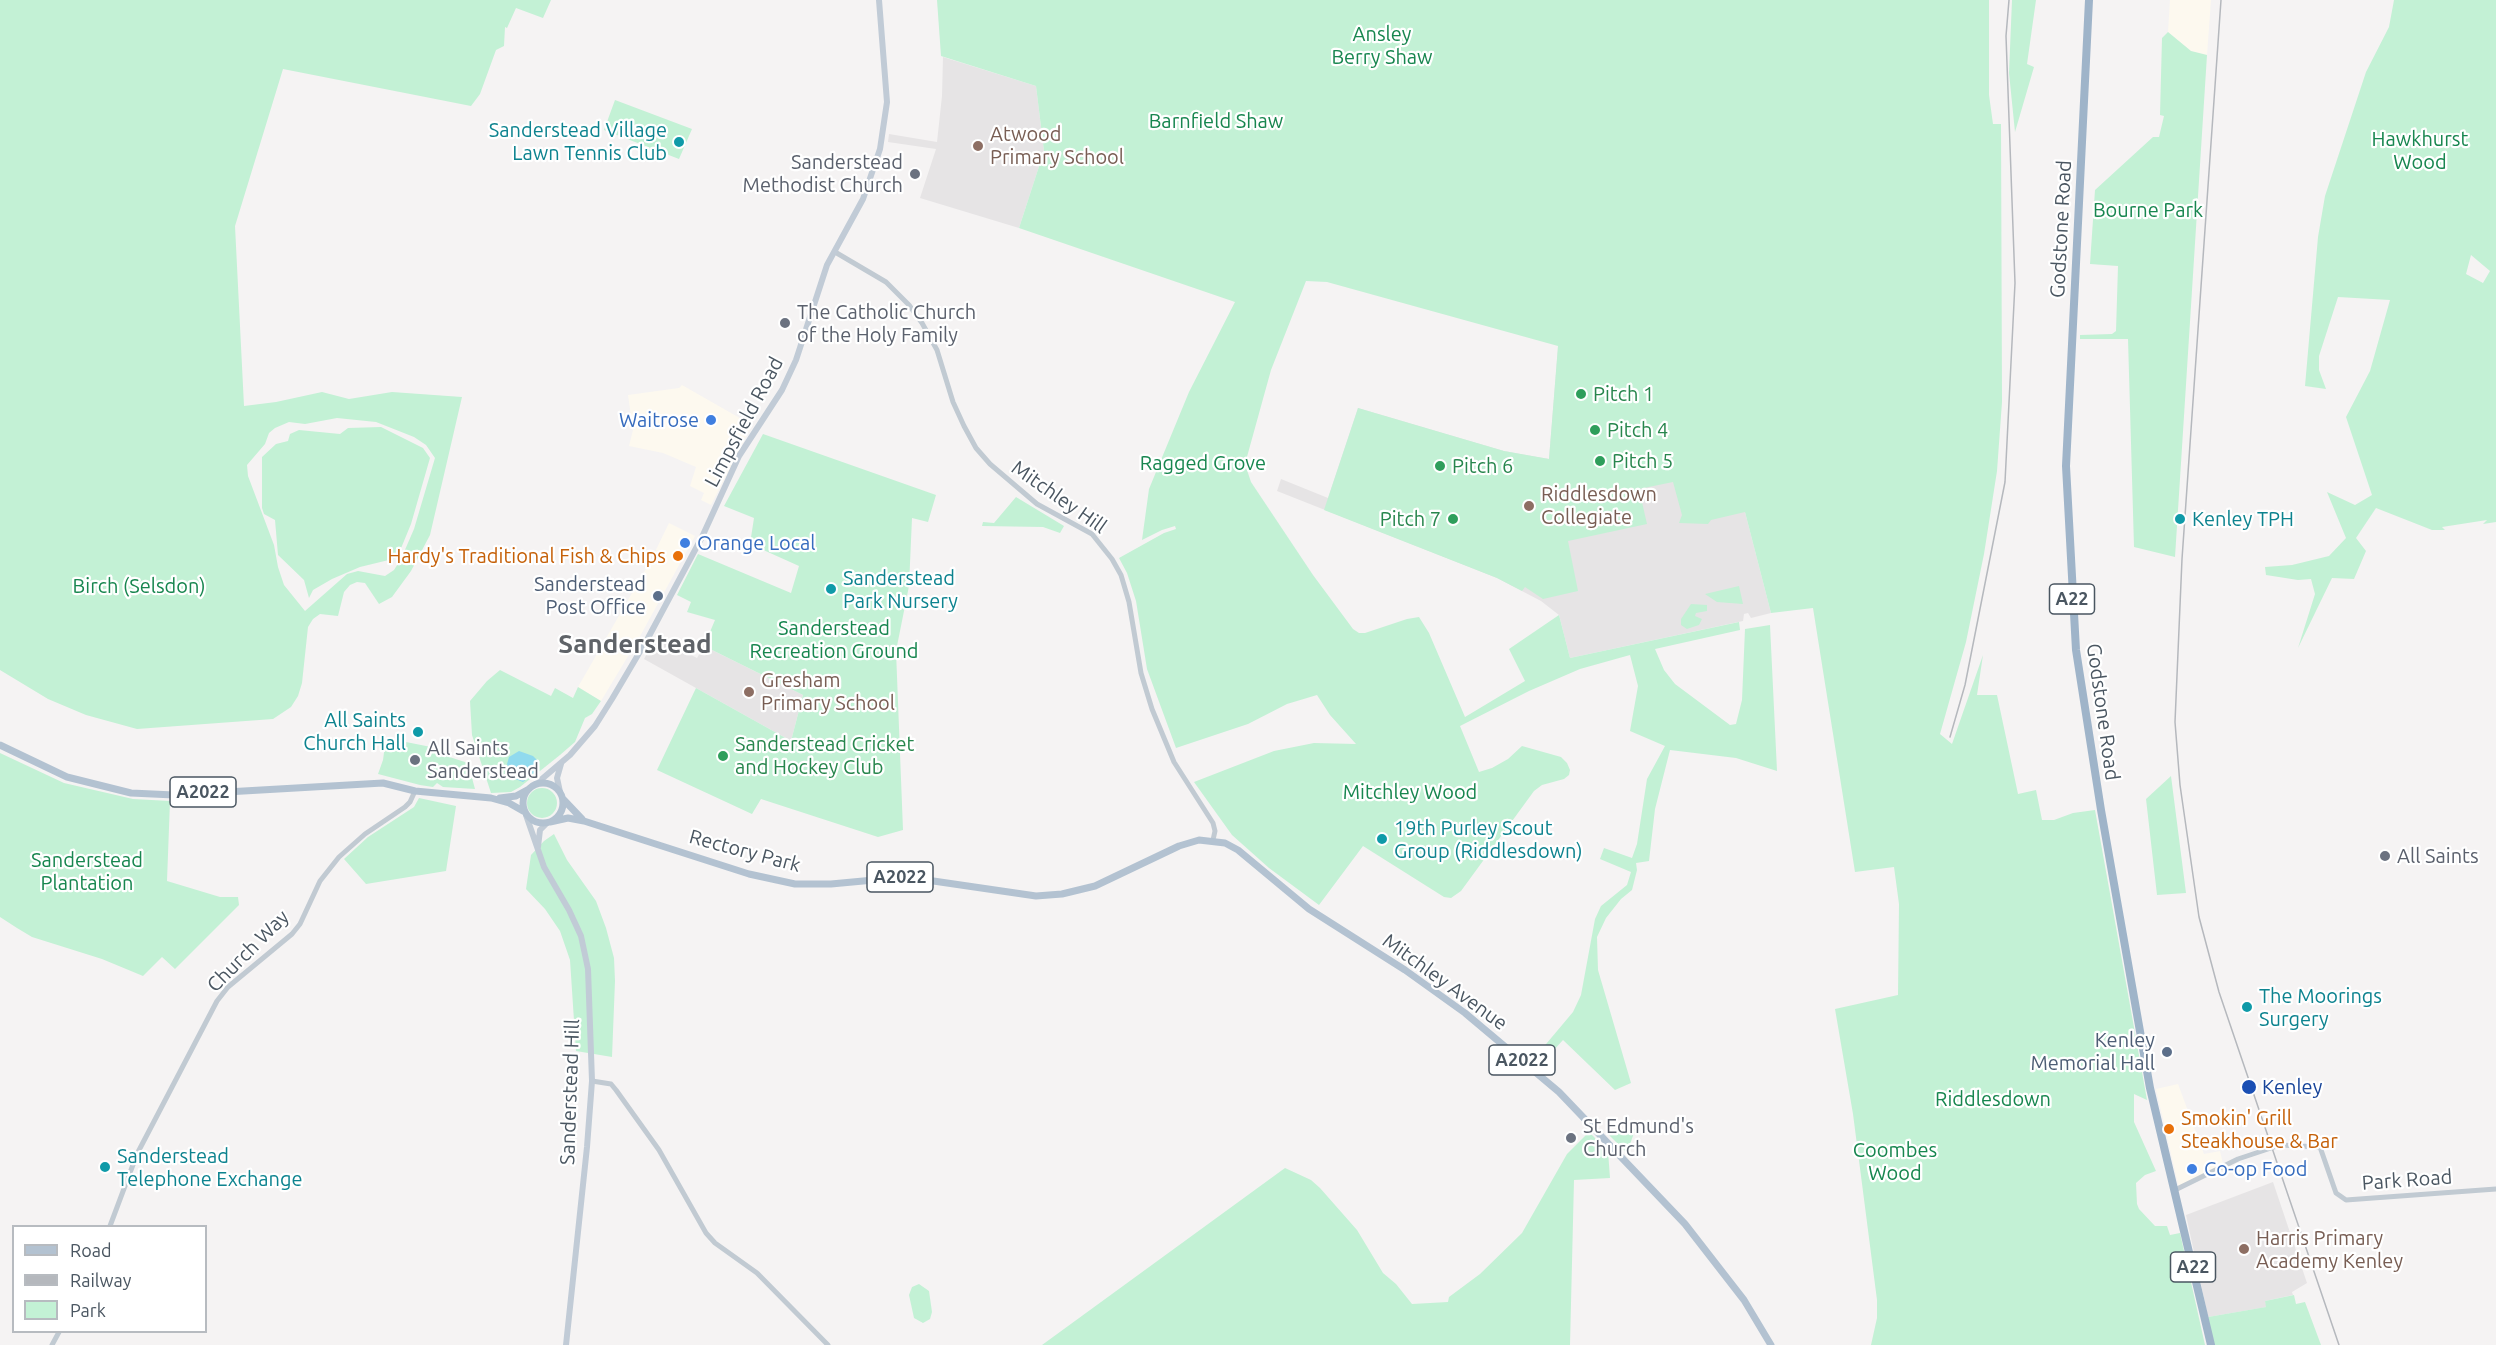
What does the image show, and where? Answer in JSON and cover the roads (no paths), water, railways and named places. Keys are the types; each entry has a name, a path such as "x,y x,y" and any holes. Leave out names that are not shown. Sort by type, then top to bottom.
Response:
{"highway":[{"name":"Godstone Road","path":"2089,0 2066,466 2076,651 2101,810 2152,1098 2211,1345"}],"main road":[{"name":"Limpsfield Road","path":"534,785 563,761 595,726 636,659 702,537 739,456 782,390 796,360 822,279 862,199 883,136 887,86 879,0"},
{"name":"A2022","path":"0,745 67,777 141,794 174,795 383,783 415,791 491,798 516,796 534,785"},
{"path":"537,850 540,830 561,810 563,804 557,775 563,761"},
{"path":"548,822 537,822 525,813 524,799 534,785 548,783 561,794"},
{"name":"Rectory Park","path":"561,794 571,810 584,821"},
{"name":"A2022","path":"491,798 509,803 525,813"},
{"name":"Sanderstead Hill","path":"525,813 537,850 581,936 588,969 592,1081 567,1345"},
{"name":"Rectory Park","path":"548,822 568,819 584,821 749,874 795,884 831,885 906,877 1036,896 1062,894 1095,886 1179,846 1199,840 1213,840"},
{"name":"Mitchley Avenue","path":"1213,840 1238,850 1310,909 1443,997 1559,1092 1685,1224 1744,1300 1771,1345"}],"street":[{"name":"Mitchley Hill","path":"835,252 885,282 909,305 937,350 953,402 964,426 976,448 990,464 1037,504 1092,534 1113,559 1121,575 1129,602 1141,672 1152,709 1174,762 1213,823 1215,831 1213,840"},
{"name":"Church Way","path":"111,1225 137,1154 217,1001 228,987 292,934 300,924 320,882 339,857 365,834 405,807 415,791"},
{"path":"592,1081 611,1084 616,1090 659,1150 706,1233 715,1243 757,1273 828,1345"},
{"name":"Park Road","path":"2175,1190 2252,1154 2280,1145 2320,1147 2336,1193 2346,1200 2496,1189"}],"water":[{"path":"519,751 533,756 539,762 535,772 523,782 513,778 507,764 509,757"}],"railway":[{"path":"1950,737 1965,685 2005,482 2015,283 2006,36 2009,0"},
{"path":"2221,0 2182,559 2175,722 2180,785 2199,917 2219,992 2339,1345"}],"place":[{"name":"Sanderstead Village Lawn Tennis Club","path":"679,142"},
{"name":"Atwood Primary School","path":"978,146"},
{"name":"Sanderstead Methodist Church","path":"915,174"},
{"name":"The Catholic Church of the Holy Family","path":"785,323"},
{"name":"Pitch 1","path":"1581,394"},
{"name":"Waitrose","path":"711,420"},
{"name":"Pitch 4","path":"1595,430"},
{"name":"Pitch 5","path":"1600,461"},
{"name":"Pitch 6","path":"1440,466"},
{"name":"Riddlesdown Collegiate","path":"1529,506"},
{"name":"Pitch 7","path":"1453,519"},
{"name":"Kenley TPH","path":"2180,519"},
{"name":"Orange Local","path":"685,543"},
{"name":"Hardy's Traditional Fish & Chips","path":"678,556"},
{"name":"Sanderstead Park Nursery","path":"831,589"},
{"name":"Sanderstead Post Office","path":"658,596"},
{"name":"Gresham Primary School","path":"749,692"},
{"name":"All Saints Church Hall","path":"418,732"},
{"name":"Sanderstead Cricket and Hockey Club","path":"723,756"},
{"name":"All Saints Sanderstead","path":"415,760"},
{"name":"19th Purley Scout Group (Riddlesdown)","path":"1382,839"},
{"name":"All Saints","path":"2385,856"},
{"name":"The Moorings Surgery","path":"2247,1007"},
{"name":"Kenley Memorial Hall","path":"2167,1052"},
{"name":"Kenley","path":"2249,1087"},
{"name":"Smokin' Grill Steakhouse & Bar","path":"2169,1129"},
{"name":"St Edmund's Church","path":"1571,1138"},
{"name":"Sanderstead Telephone Exchange","path":"105,1167"},
{"name":"Co-op Food","path":"2192,1169"},
{"name":"Harris Primary Academy Kenley","path":"2244,1249"}],"district":[{"name":"Sanderstead","path":"635,644"}],"park label":[{"name":"Ansley Berry Shaw","path":"1382,46"},
{"name":"Barnfield Shaw","path":"1216,121"},
{"name":"Hawkhurst Wood","path":"2420,150"},
{"name":"Bourne Park","path":"2148,210"},
{"name":"Ragged Grove","path":"1203,463"},
{"name":"Birch (Selsdon)","path":"139,586"},
{"name":"Sanderstead Recreation Ground","path":"834,640"},
{"name":"Mitchley Wood","path":"1410,792"},
{"name":"Sanderstead Plantation","path":"87,872"},
{"name":"Riddlesdown","path":"1993,1099"},
{"name":"Coombes Wood","path":"1895,1162"}]}
